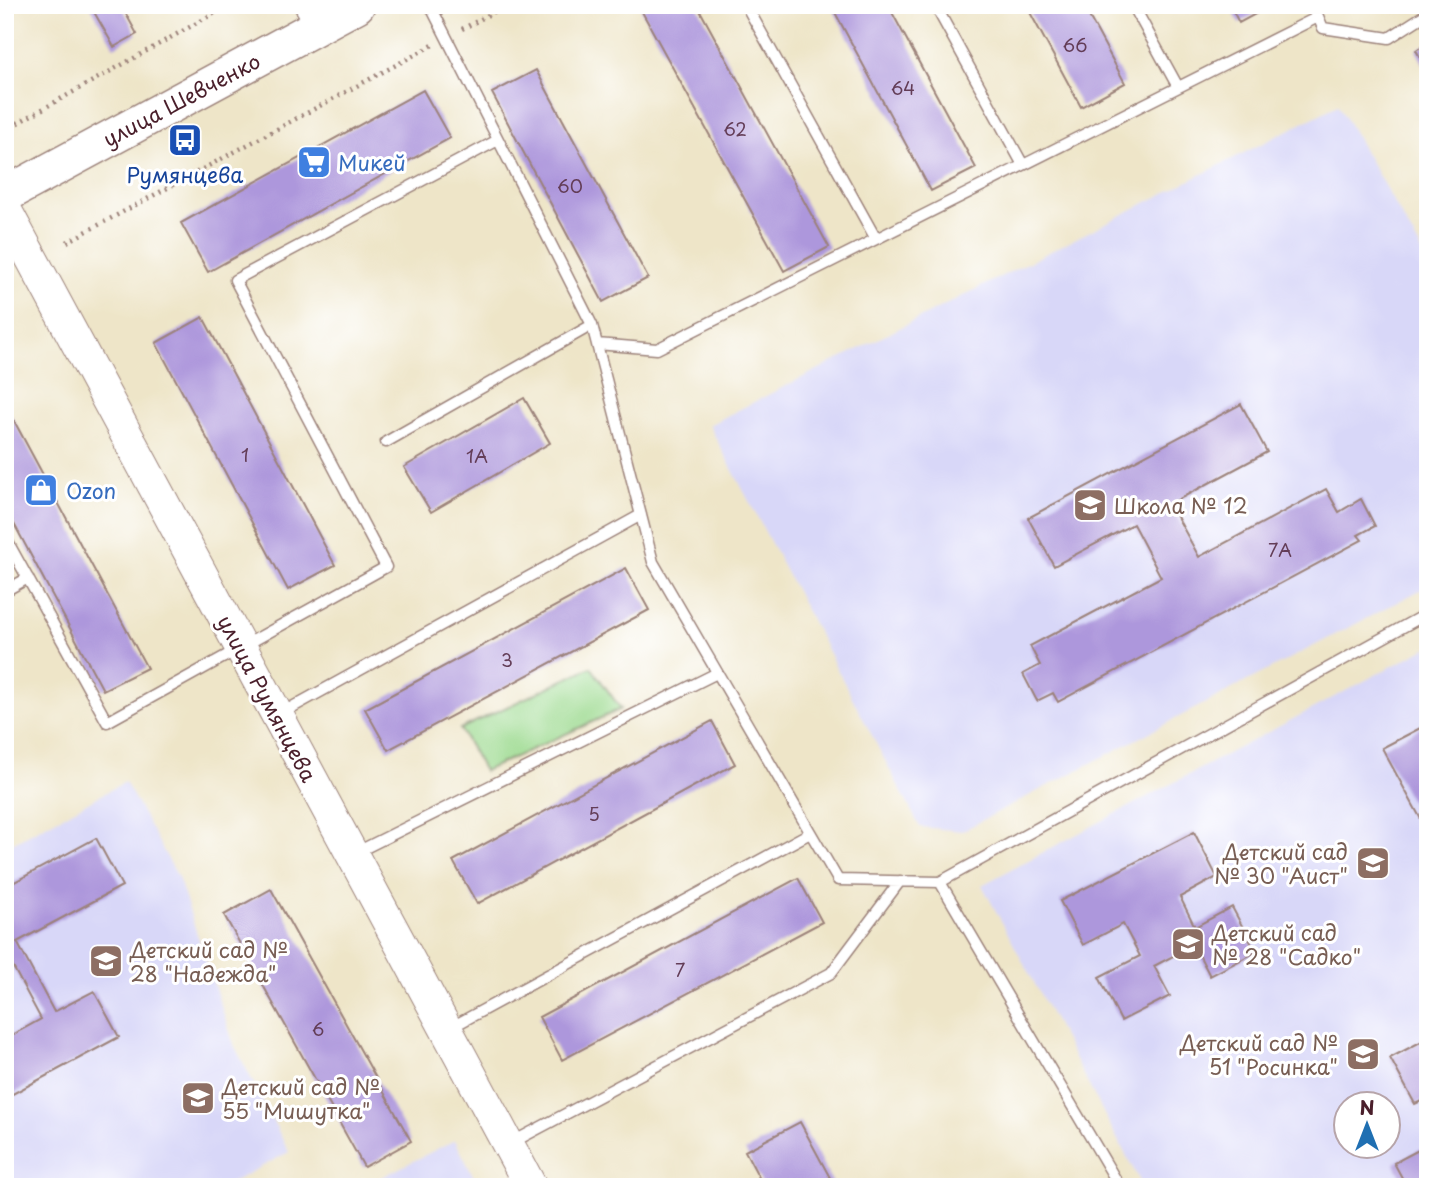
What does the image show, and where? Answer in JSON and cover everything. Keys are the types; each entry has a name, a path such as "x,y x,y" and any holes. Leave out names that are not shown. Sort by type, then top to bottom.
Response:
{"main road":[{"name":"улица Шевченко","path":"5,195 311,16 356,5"},
{"name":"улица Румянцева","path":"5,209 531,1187"}],"lane":[{"path":"430,5 592,325 653,562 838,880 940,882 1428,613"},
{"path":"746,5 876,239"},
{"path":"934,5 1023,165"},
{"path":"1133,5 1178,87"},
{"path":"1313,5 1323,28 1389,38 1428,13"},
{"path":"597,344 657,349 1318,17"},
{"path":"5,537 107,722 386,567 235,280 498,140"},
{"path":"386,442 592,325"},
{"path":"277,715 641,515"},
{"path":"5,591 28,578"},
{"path":"352,855 718,673"},
{"path":"446,1030 810,833"},
{"path":"508,1144 831,973 900,881"},
{"path":"940,882 1120,1187"}],"path":[{"path":"5,130 229,5"},
{"path":"67,242 507,5"}],"shaded area":[{"name":"Школа № 12","path":"1338,105 1428,262 1428,586 962,831 920,827 709,425"},
{"path":"1428,647 1428,1187 1143,1187 982,885"},
{"name":"Детский сад № 28 \"Надежда\"","path":"125,782 178,877 234,1045 289,1152 223,1187 5,1187 5,847"},
{"path":"455,1140 479,1187 362,1187"}],"green space":[{"path":"591,667 621,709 484,771 460,729"}],"building":[{"path":"90,5 121,5 137,34 114,47"},
{"path":"650,5 697,5 829,247 784,271 641,10"},
{"path":"831,5 888,5 976,168 931,191"},
{"path":"1026,5 1083,5 1125,83 1081,107"},
{"path":"1230,5 1272,5 1239,23"},
{"path":"1428,43 1428,72 1416,50"},
{"path":"536,70 648,278 603,302 492,93"},
{"path":"423,90 450,138 208,272 181,223"},
{"path":"203,317 335,565 288,590 156,343"},
{"path":"524,398 550,443 431,512 404,467"},
{"path":"5,404 147,668 103,690 5,507"},
{"path":"1241,404 1267,452 1170,504 1199,557 1326,489 1339,512 1361,499 1375,526 1358,535 1362,540 1058,702 1053,693 1037,701 1023,674 1040,665 1030,646 1161,577 1133,524 1054,566 1028,518"},
{"path":"626,568 649,610 388,750 365,709"},
{"path":"712,721 735,764 477,904 453,861"},
{"path":"1428,724 1428,832 1382,748"},
{"path":"1194,832 1217,877 1180,897 1195,927 1232,907 1256,952 1210,976 1194,945 1154,966 1170,996 1121,1021 1099,977 1140,956 1123,924 1083,945 1060,901"},
{"path":"96,838 122,886 17,942 54,1012 94,991 119,1037 5,1098 5,1039 41,1019 5,952 5,887"},
{"path":"798,878 822,922 562,1060 539,1017"},
{"path":"271,889 411,1141 364,1167 224,915"},
{"path":"1428,1038 1428,1098 1415,1104 1390,1058"},
{"path":"800,1122 835,1187 764,1187 745,1151"},
{"path":"1428,1145 1428,1187 1407,1187 1394,1163"}],"place":[{"name":"Румянцева","path":"185,140"},
{"name":"Микей","path":"314,162"},
{"name":"Ozon","path":"41,490"},
{"name":"Школа № 12","path":"1090,505"},
{"name":"Детский сад № 30 \"Аист\"","path":"1373,863"},
{"name":"Детский сад № 28 \"Садко\"","path":"1188,944"},
{"name":"Детский сад № 28 \"Надежда\"","path":"106,961"},
{"name":"Детский сад № 51 \"Росинка\"","path":"1363,1054"},
{"name":"Детский сад № 55 \"Мишутка\"","path":"198,1098"}]}
